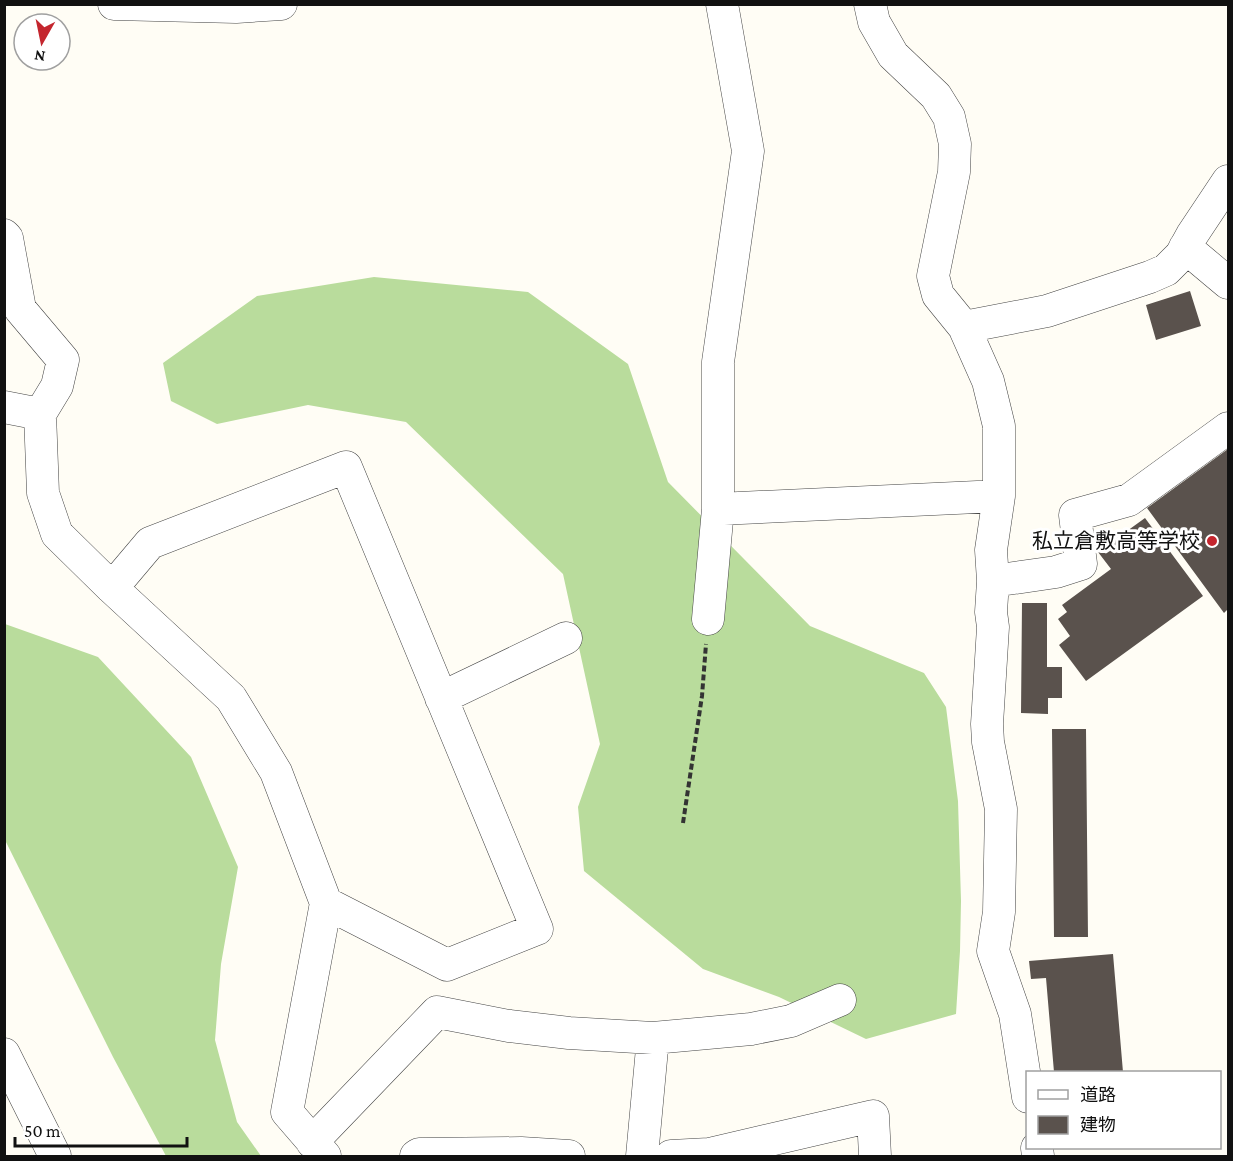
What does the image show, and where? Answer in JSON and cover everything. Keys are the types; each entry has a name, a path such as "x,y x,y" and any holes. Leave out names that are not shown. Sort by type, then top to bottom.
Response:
{"street":[{"path":"114,4 236,6 281,4"},
{"path":"708,619 718,509 717,362 748,151 722,4"},
{"path":"870,4 874,22 893,55 936,96 949,117 955,144 954,172 933,276 938,295 964,327 988,381 999,426 999,496 991,550 993,580 990,612 993,627 987,724 988,742 1001,809 999,912 993,951 1015,1014 1026,1084"},
{"path":"964,327 1047,311 1166,270 1181,255 1228,181"},
{"path":"4,235 7,238 20,309 63,360 57,386 40,414 43,493 57,534 231,698 276,772 326,903 287,1112 319,1149 437,1012 509,1026 569,1033 653,1038 752,1029 791,1021 840,1000"},
{"path":"1185,247 1228,283"},
{"path":"4,407 40,414"},
{"path":"993,580 1056,572 1081,564 1075,515 1129,500 1228,428"},
{"path":"112,588 150,543 346,467 537,929 447,965 326,903"},
{"path":"718,509 999,496"},
{"path":"441,698 566,638"},
{"path":"642,1156 653,1038"},
{"path":"6,1060 55,1156"},
{"path":"671,1156 709,1155 873,1116 875,1156"},
{"path":"416,1156 419,1154 521,1153 569,1156"}],"path":[{"path":"683,823 702,696 708,619"}],"green space":[{"path":"374,277 528,292 628,364 668,482 810,626 924,673 946,707 958,801 961,901 956,1014 866,1039 779,997 703,969 584,871 578,807 600,744 563,574 406,422 308,405 217,424 171,401 163,363 257,296"},
{"path":"5,624 98,657 191,757 238,867 221,964 215,1040 237,1122 261,1156 166,1156 113,1057 5,840"}],"building":[{"path":"1190,291 1201,326 1156,340 1146,305"},
{"path":"1228,449 1228,609 1224,613 1147,508"},
{"path":"1145,518 1203,596 1086,681 1059,645 1070,636 1058,619 1067,612 1062,605 1111,569 1098,552"},
{"path":"1022,603 1047,603 1047,667 1062,667 1062,698 1048,698 1048,714 1021,713"},
{"path":"1052,729 1086,729 1088,937 1054,937"},
{"path":"1113,954 1123,1071 1054,1071 1046,978 1031,979 1029,961"}],"place":[{"name":"私立倉敷高等学校","path":"1212,541"}]}
